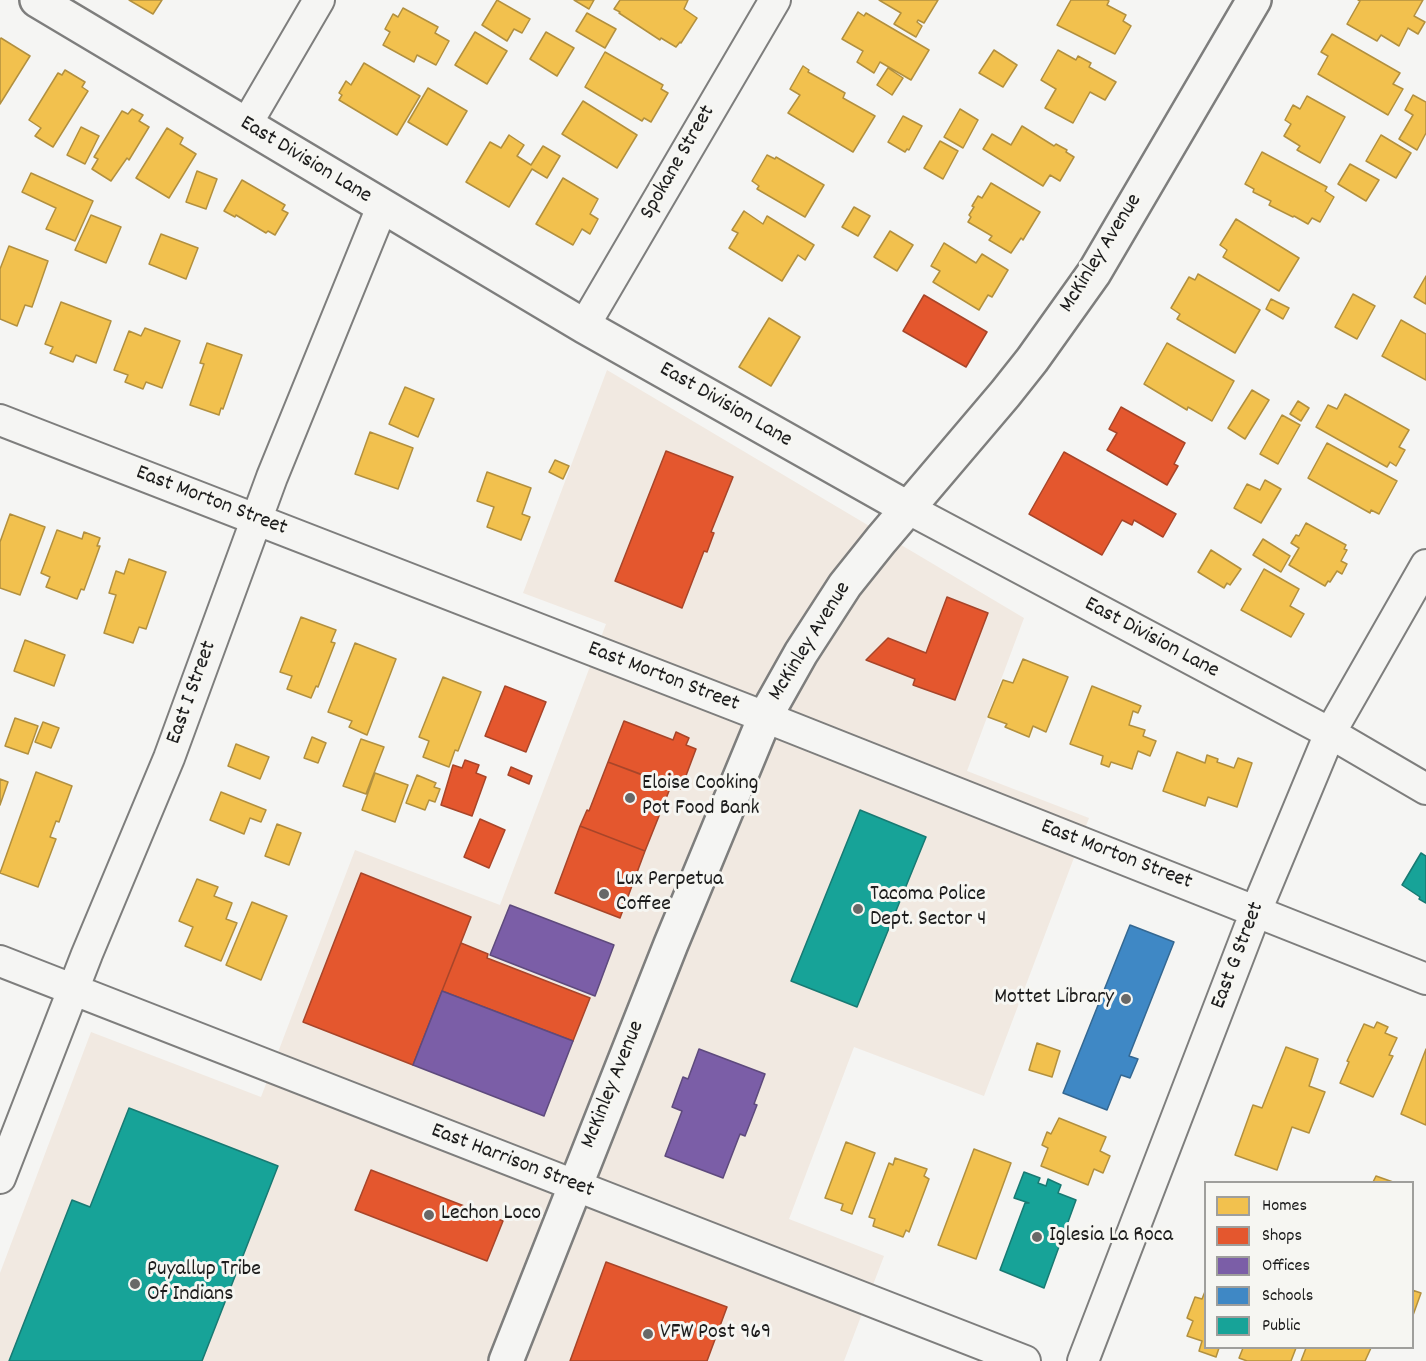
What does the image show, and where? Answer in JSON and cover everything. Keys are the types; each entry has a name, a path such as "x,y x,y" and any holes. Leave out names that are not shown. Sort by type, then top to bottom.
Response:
{"street":[{"name":"East Division Lane","path":"37,0 584,326 907,508 1330,733 1426,789"},
{"path":"246,125 319,0"},
{"name":"Spokane Street","path":"584,326 775,0"},
{"name":"McKinley Avenue","path":"506,1361 670,944 765,717 801,653 846,585 907,508 1005,394 1094,273 1254,0"},
{"name":"East I Street","path":"0,1178 73,989 169,758 272,477 382,207"},
{"name":"East Morton Street","path":"0,420 765,717 1426,979"},
{"name":"East G Street","path":"1083,1361 1257,911 1330,733 1426,565"},
{"name":"East Harrison Street","path":"0,961 1025,1361"}],"shaded area":[{"path":"607,370 1024,618 967,771 1089,818 984,1096 854,1047 789,1219 884,1256 844,1361 0,1361 0,1273 91,1032 261,1097 355,850 500,905 606,624 523,593"}],"building: Homes":[{"path":"129,0 162,0 153,14"},
{"path":"497,0 530,19 522,33 514,29 507,41 482,25"},
{"path":"574,0 594,0 589,9"},
{"path":"620,0 688,0 684,9 697,18 676,47 661,38 660,40 614,9"},
{"path":"879,0 938,0 924,23 918,20 917,22 922,26 916,37 894,24 901,13"},
{"path":"1071,0 1107,0 1109,1 1107,5 1126,15 1123,21 1131,26 1115,54 1057,25"},
{"path":"1358,0 1423,0 1414,16 1425,22 1418,34 1408,28 1399,46 1381,35 1377,41 1347,24 1360,1"},
{"path":"403,8 438,27 435,33 449,41 436,65 417,55 414,62 383,45 390,32 385,29 393,14 398,17"},
{"path":"858,12 864,16 866,13 929,50 911,80 880,62 874,73 857,62 863,51 842,39"},
{"path":"587,13 616,29 605,48 576,31"},
{"path":"475,32 507,51 487,84 455,65"},
{"path":"546,32 574,48 557,76 530,59"},
{"path":"1332,34 1400,73 1393,84 1403,89 1388,115 1318,74 1328,56 1321,52"},
{"path":"0,39 30,56 0,104"},
{"path":"994,50 1017,65 1003,87 979,73"},
{"path":"1058,50 1076,60 1078,56 1091,63 1089,67 1116,82 1105,100 1090,92 1073,123 1045,108 1056,89 1041,80"},
{"path":"605,52 663,85 661,89 668,93 651,122 644,118 642,121 585,87"},
{"path":"364,63 420,96 397,135 339,100 342,95 339,93 346,81 351,85"},
{"path":"803,66 809,70 808,72 845,93 843,98 875,116 853,152 788,113 800,95 790,89"},
{"path":"888,68 903,78 892,95 877,85"},
{"path":"65,70 85,82 82,87 88,91 53,147 35,136 41,128 29,120 58,73 62,75"},
{"path":"428,88 467,111 447,145 408,122"},
{"path":"1413,95 1426,102 1426,133 1417,150 1399,139 1413,115 1405,110"},
{"path":"1307,96 1345,117 1320,163 1297,150 1300,146 1284,136 1291,124 1285,120 1293,105 1300,109"},
{"path":"583,101 637,135 617,168 562,134"},
{"path":"132,109 143,115 139,121 149,127 129,160 127,158 111,181 92,169 98,159 94,157 122,111 128,114"},
{"path":"960,109 978,120 963,148 944,137"},
{"path":"903,116 922,126 909,150 905,152 888,142"},
{"path":"1022,126 1054,146 1056,144 1067,150 1066,152 1074,157 1060,181 1050,175 1043,186 983,149 992,134 1011,145"},
{"path":"81,127 99,136 85,164 67,155"},
{"path":"167,128 183,138 180,144 196,154 169,198 136,178"},
{"path":"509,135 524,145 517,156 531,165 543,146 560,156 547,178 532,169 509,207 466,182 490,142 501,148"},
{"path":"1381,135 1411,153 1396,178 1366,161"},
{"path":"940,141 958,151 943,179 924,168"},
{"path":"1262,152 1327,187 1325,191 1334,197 1320,222 1312,218 1308,224 1269,205 1271,201 1253,192 1254,189 1245,184"},
{"path":"767,155 775,159 776,157 824,185 805,217 757,189 759,186 752,181"},
{"path":"1350,164 1379,180 1366,201 1338,184"},
{"path":"197,171 217,179 206,209 186,202"},
{"path":"31,173 93,201 75,241 46,229 56,208 22,192"},
{"path":"563,178 598,199 590,214 598,219 590,234 582,229 573,245 536,224"},
{"path":"242,180 285,205 282,210 288,213 275,235 268,231 266,233 236,215 235,217 224,211"},
{"path":"991,183 1040,212 1023,240 1021,238 1011,253 989,240 992,236 968,222 974,207 972,206 978,196 982,198"},
{"path":"854,207 870,216 858,236 842,227"},
{"path":"744,211 763,224 767,216 814,245 805,260 798,255 782,281 729,248 738,233 732,230"},
{"path":"91,215 121,227 106,263 75,250"},
{"path":"1236,219 1299,258 1279,291 1223,257 1227,250 1220,245"},
{"path":"890,231 913,245 897,271 874,257"},
{"path":"161,234 198,248 186,279 149,264"},
{"path":"944,243 976,263 982,254 1008,270 992,297 988,295 979,310 933,282 940,271 931,266"},
{"path":"9,246 48,261 32,307 25,305 17,326 0,319 0,269"},
{"path":"1198,274 1260,310 1235,353 1177,319 1180,314 1171,308 1189,277 1195,280"},
{"path":"1426,276 1426,304 1414,297"},
{"path":"1353,294 1375,306 1357,339 1335,327"},
{"path":"1271,299 1289,308 1283,319 1266,309"},
{"path":"61,302 111,321 96,363 76,355 73,362 50,353 53,347 45,344"},
{"path":"769,318 800,337 771,386 739,367"},
{"path":"1401,320 1426,334 1426,380 1382,356"},
{"path":"145,328 180,341 162,388 146,382 143,389 125,382 128,375 114,370 129,331 141,336"},
{"path":"207,343 242,355 219,415 190,405 204,364 200,363"},
{"path":"1167,343 1234,381 1212,421 1188,407 1187,410 1144,384"},
{"path":"405,387 434,399 418,437 389,424"},
{"path":"1252,390 1269,400 1245,439 1228,428"},
{"path":"1345,394 1409,430 1399,447 1405,450 1396,466 1390,462 1387,467 1316,427 1328,405 1337,409"},
{"path":"1298,401 1309,408 1301,421 1290,414"},
{"path":"1282,415 1300,425 1278,464 1260,454"},
{"path":"370,432 413,448 398,489 355,474"},
{"path":"1327,443 1397,481 1379,514 1371,510 1370,513 1308,478"},
{"path":"555,460 569,466 563,479 549,472"},
{"path":"487,472 531,488 522,514 530,517 521,540 487,527 494,507 477,501"},
{"path":"1265,480 1281,489 1261,523 1234,508 1247,484 1260,490"},
{"path":"10,514 45,527 20,595 0,588 0,542"},
{"path":"1306,523 1346,545 1344,549 1347,550 1341,561 1347,564 1342,574 1337,571 1325,586 1289,565 1299,548 1291,543 1296,535 1299,536"},
{"path":"57,530 82,539 84,532 100,538 97,546 100,546 84,590 81,589 77,599 46,587 50,577 41,573"},
{"path":"1263,539 1290,556 1281,572 1253,555"},
{"path":"1211,550 1241,569 1230,585 1227,583 1224,588 1198,572"},
{"path":"129,559 166,572 146,629 139,627 133,643 104,633 116,595 109,593 116,571 124,574"},
{"path":"1264,569 1299,589 1290,606 1304,614 1291,637 1241,610"},
{"path":"301,617 336,630 331,642 335,643 318,687 316,686 311,698 287,689 292,676 280,672"},
{"path":"25,640 65,655 54,686 14,671"},
{"path":"355,643 396,659 367,735 349,727 352,721 328,712"},
{"path":"1023,659 1068,677 1046,732 1033,726 1029,737 1005,727 1007,724 988,717 1003,680 1013,683"},
{"path":"443,677 481,692 458,751 455,750 449,767 423,757 429,741 419,737"},
{"path":"1092,686 1141,706 1138,713 1133,711 1129,725 1145,730 1143,736 1156,741 1150,756 1138,751 1132,769 1111,762 1109,767 1101,764 1103,756 1070,744"},
{"path":"15,718 38,726 28,754 5,746"},
{"path":"43,722 59,728 51,748 35,742"},
{"path":"312,737 326,743 318,763 304,758"},
{"path":"361,739 384,747 366,794 343,786"},
{"path":"236,744 269,757 260,779 228,766"},
{"path":"1177,752 1205,763 1207,755 1218,759 1217,762 1234,768 1238,758 1252,763 1237,807 1208,797 1205,806 1163,791"},
{"path":"36,772 72,786 59,822 56,821 50,837 56,839 38,887 0,873"},
{"path":"375,773 408,785 395,822 362,810"},
{"path":"417,775 436,783 434,787 440,789 435,802 429,800 425,810 406,803"},
{"path":"0,779 8,782 0,805"},
{"path":"221,792 266,810 261,822 250,818 244,834 210,820"},
{"path":"277,824 301,833 289,865 265,856"},
{"path":"197,879 218,887 214,896 232,903 226,919 237,923 221,961 185,946 193,927 179,921"},
{"path":"252,902 287,916 261,980 226,965"},
{"path":"1377,1022 1388,1027 1385,1033 1397,1038 1389,1055 1393,1056 1373,1097 1340,1083 1349,1062 1347,1061 1364,1024 1374,1028"},
{"path":"1037,1043 1060,1051 1052,1077 1029,1070"},
{"path":"1286,1047 1318,1059 1309,1086 1325,1092 1309,1133 1292,1127 1277,1170 1235,1155 1253,1105 1262,1108"},
{"path":"1426,1049 1426,1125 1401,1114"},
{"path":"1059,1118 1106,1137 1100,1151 1110,1156 1103,1173 1094,1169 1088,1185 1041,1166 1048,1148 1042,1145 1047,1132 1051,1134"},
{"path":"846,1142 875,1153 852,1214 841,1210 843,1204 825,1198"},
{"path":"974,1149 1011,1163 976,1259 938,1245"},
{"path":"895,1158 927,1169 924,1176 929,1179 909,1232 906,1230 903,1237 873,1226 875,1219 869,1217 889,1163 893,1165"},
{"path":"1376,1176 1390,1181 1374,1181"},
{"path":"1414,1291 1421,1293 1414,1312"},
{"path":"1204,1294 1204,1349 1219,1349 1216,1357 1199,1351 1202,1341 1187,1336 1193,1321 1187,1318 1195,1297 1202,1299"},
{"path":"1243,1349 1296,1349 1291,1361 1247,1361 1239,1358"},
{"path":"1306,1349 1371,1349 1365,1361 1301,1361"}],"building: Shops":[{"path":"924,295 987,332 966,367 903,331"},
{"path":"1121,407 1185,443 1174,464 1178,466 1167,485 1107,450 1117,433 1109,429"},
{"path":"666,451 733,477 711,532 714,533 707,552 704,551 682,608 615,581"},
{"path":"1064,452 1176,514 1163,537 1134,520 1132,525 1122,520 1102,555 1029,514"},
{"path":"947,597 988,613 955,700 913,685 915,679 866,660 888,638 926,653"},
{"path":"505,686 546,702 526,752 485,736"},
{"path":"624,721 673,740 676,732 689,738 686,745 696,749 681,789 608,762"},
{"path":"465,760 479,765 476,773 486,777 472,816 441,805 453,765 462,768"},
{"name":"Eloise Cooking Pot Food Bank","path":"608,762 671,786 645,851 580,826 587,810 589,811"},
{"path":"511,767 532,776 529,784 508,775"},
{"path":"480,819 505,830 489,868 464,857"},
{"path":"580,826 645,851 620,918 555,893"},
{"path":"361,873 471,917 413,1065 303,1022"},
{"path":"461,943 488,954 487,958 590,998 573,1041 442,991"},
{"name":"Lechon Loco","path":"371,1170 503,1221 487,1261 355,1210"},
{"name":"VFW Post 969","path":"606,1262 727,1307 707,1361 570,1361"}],"building: Offices":[{"path":"510,905 614,945 595,996 490,955"},
{"path":"442,991 573,1041 544,1116 413,1065"},
{"path":"699,1049 765,1074 754,1104 757,1105 745,1136 740,1134 723,1178 665,1156 682,1111 672,1107 683,1077 688,1079"}],"building: Schools":[{"name":"Mottet Library","path":"1130,925 1174,942 1129,1056 1138,1059 1130,1078 1121,1075 1107,1110 1063,1093"}],"building: Public":[{"name":"Tacoma Police Dept. Sector 4","path":"860,810 926,837 857,1007 791,981"},
{"path":"1421,853 1426,856 1426,903 1402,885"},
{"name":"Puyallup Tribe Of Indians","path":"129,1108 278,1166 202,1361 9,1361 72,1200 90,1207"},
{"name":"Iglesia La Roca","path":"1024,1172 1040,1178 1038,1183 1046,1186 1048,1179 1061,1185 1058,1193 1076,1200 1044,1288 1000,1270 1025,1203 1029,1203 1014,1198"}],"place":[{"name":"Eloise Cooking Pot Food Bank","path":"630,798"},
{"name":"Lux Perpetua Coffee","path":"604,894"},
{"name":"Tacoma Police Dept. Sector 4","path":"858,909"},
{"name":"Mottet Library","path":"1126,999"},
{"name":"Lechon Loco","path":"429,1215"},
{"name":"Iglesia La Roca","path":"1037,1237"},
{"name":"Puyallup Tribe Of Indians","path":"135,1284"},
{"name":"VFW Post 969","path":"648,1334"}]}
